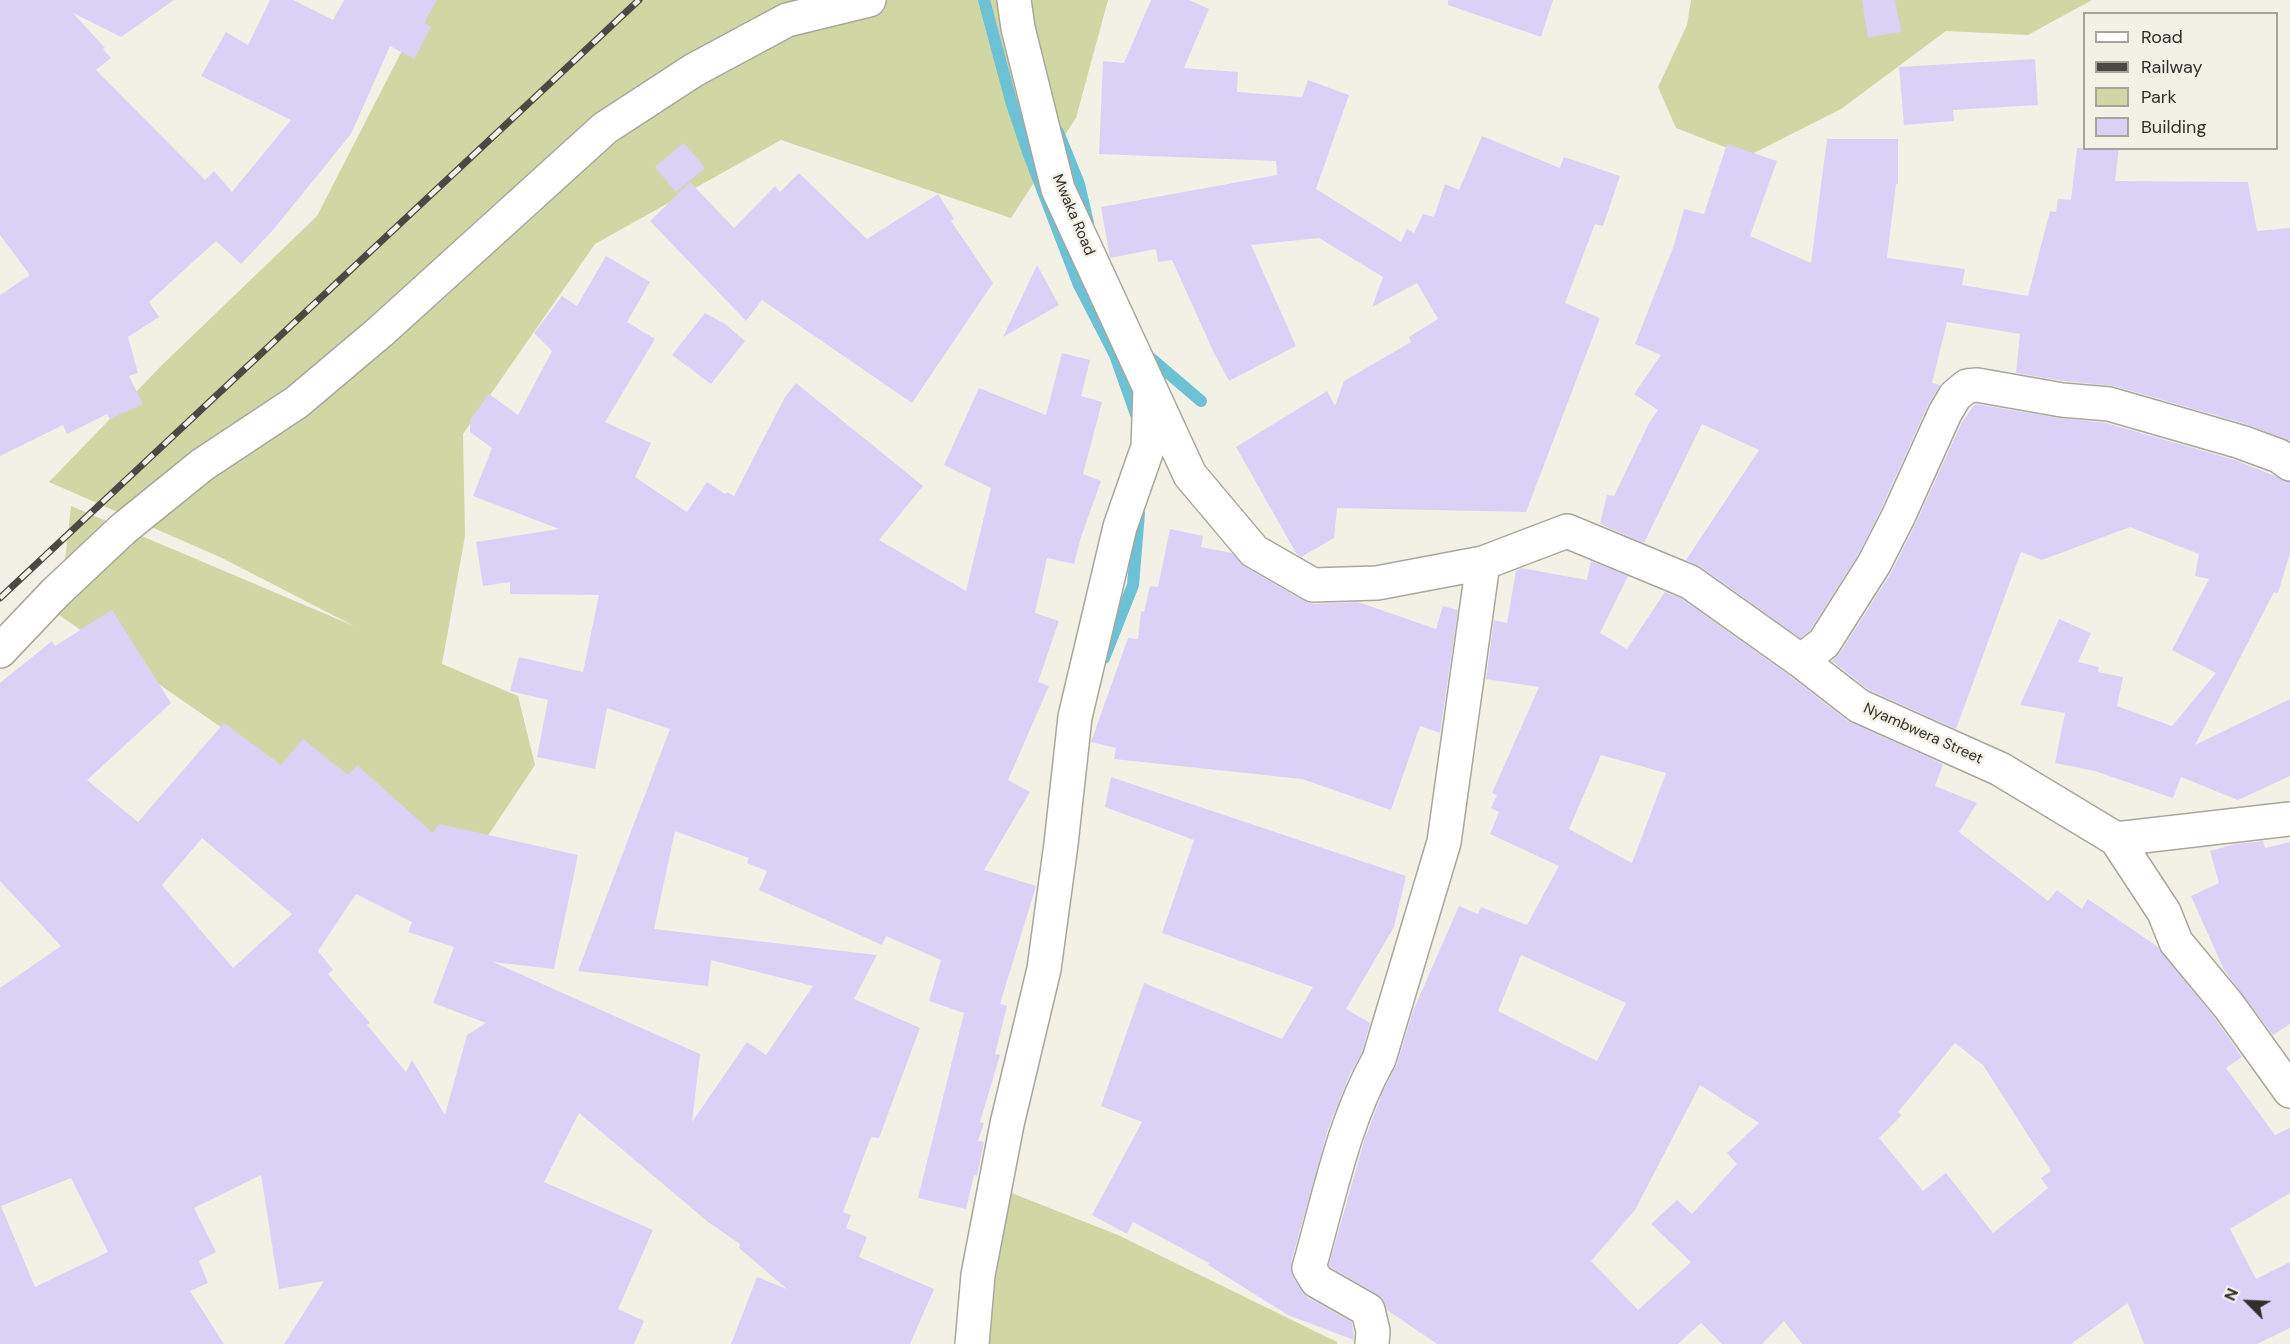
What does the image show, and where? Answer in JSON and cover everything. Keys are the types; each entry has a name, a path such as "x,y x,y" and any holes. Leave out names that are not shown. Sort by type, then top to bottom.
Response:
{"street":[{"path":"0,651 55,593 123,529 202,465 297,402 380,332 605,128 694,70 788,20 869,0"},
{"name":"Mwaka Road","path":"1014,0 1018,28 1058,189 1190,475 1254,551 1313,585 1377,583 1483,563"},
{"path":"972,1344 978,1275 1001,1159 1044,969 1075,717 1120,527 1148,447 1150,385"},
{"path":"1801,661 1824,643 1874,564 1945,413 1955,396 1967,386 1977,385 2062,400 2109,404 2241,442 2279,456 2290,464"},
{"name":"Nyambwera Street","path":"1483,563 1567,531 1690,582 1801,661 1859,706 2000,769 2116,839"},
{"path":"1372,1344 1373,1331 1368,1310 1317,1281 1309,1268 1334,1176 1362,1088 1379,1059 1444,842 1483,563"},
{"path":"2290,819 2116,839 2164,912 2176,942 2229,1006 2290,1091"}],"green space":[{"path":"428,0 1108,0 1076,118 1011,218 781,140 595,244 463,434 465,536 442,664 518,696 535,765 481,846 339,809 59,615 71,506 354,626 222,558 49,482 162,365 317,216"},
{"path":"1691,0 2092,0 2028,35 1946,31 1841,109 1748,156 1676,128 1658,87 1687,25"},
{"path":"1009,1192 1118,1235 1337,1344 989,1344 989,1323"}],"building":[{"path":"0,0 174,0 121,37 73,13 105,48 103,49 111,58 96,70 205,180 214,171 232,192 291,120 201,76 226,32 248,45 270,0 293,0 333,20 344,0 437,0 424,23 431,27 414,59 390,46 351,134 273,230 241,264 216,241 149,302 159,317 128,337 138,373 129,376 143,404 110,419 107,414 67,434 63,425 0,456 0,295 30,275 0,235"},
{"path":"1151,0 1189,0 1209,9 1184,68 1238,72 1237,92 1302,97 1308,80 1349,95 1316,189 1401,242 1407,229 1414,233 1423,214 1434,217 1445,184 1459,190 1482,136 1560,168 1564,157 1620,176 1603,226 1595,224 1565,303 1600,318 1526,512 1337,508 1334,538 1301,557 1296,553 1236,447 1327,391 1335,406 1344,381 1411,342 1409,337 1438,319 1417,283 1372,307 1383,277 1319,238 1251,245 1296,346 1229,381 1172,260 1158,262 1156,249 1110,258 1101,207 1277,175 1276,161 1099,154 1103,61 1124,63"},
{"path":"1448,0 1553,0 1541,37 1448,5"},
{"path":"1862,0 1895,0 1901,32 1868,37"},
{"path":"2035,59 2038,105 1953,110 1954,121 1904,125 1899,67"},
{"path":"1827,139 1898,139 1898,184 1896,184 1887,258 1965,269 1962,285 2028,296 2050,211 2056,212 2058,199 2071,200 2077,148 2119,150 2115,181 2248,182 2257,231 2290,228 2290,441 2246,424 2114,386 2016,373 2020,334 1947,322 1932,383 1940,385 1928,405 1858,555 1810,630 1800,638 1701,567 1686,560 1759,450 1702,424 1644,543 1600,524 1607,495 1614,496 1649,423 1658,410 1634,394 1661,355 1635,344 1674,245 1684,209 1704,214 1727,144 1777,161 1750,236 1811,263"},
{"path":"684,143 705,168 676,192 655,167"},
{"path":"799,173 867,239 938,194 954,219 951,221 993,283 912,403 762,300 746,321 650,221 690,182 734,228 775,186 780,192"},
{"path":"606,256 650,282 627,322 655,339 605,422 651,443 635,477 687,512 707,482 725,494 727,492 734,496 785,397 796,383 923,486 879,540 966,591 991,488 944,465 979,388 1046,415 1062,353 1090,360 1081,396 1102,402 1083,474 1101,481 1074,564 1047,558 1035,613 1059,621 1038,682 1049,686 1008,780 1030,792 984,870 1036,886 1000,1004 1007,1006 995,1054 1000,1055 980,1122 984,1123 978,1141 984,1142 977,1176 974,1175 966,1209 918,1198 964,1013 929,1001 941,960 886,936 882,945 759,890 767,871 747,863 749,858 675,831 654,929 877,955 854,999 920,1028 879,1138 871,1137 843,1212 851,1215 846,1228 867,1237 859,1257 934,1289 910,1344 731,1344 757,1277 787,1289 739,1248 740,1244 708,1222 579,1113 544,1182 653,1230 618,1309 644,1321 634,1344 284,1344 324,1281 279,1289 261,1175 194,1208 216,1252 199,1261 208,1283 190,1291 224,1344 0,1344 0,988 61,946 0,881 0,683 52,641 55,646 112,610 171,703 87,780 138,822 224,723 281,765 303,739 348,775 357,765 433,833 439,824 578,855 554,969 493,962 700,1054 692,1122 747,1042 766,1055 813,986 711,960 708,986 578,971 670,729 607,708 595,769 537,757 548,700 510,691 519,657 583,672 599,595 510,594 510,582 483,586 476,542 559,529 473,496 492,448 470,432 470,420 489,394 518,415 552,351 534,333 562,296 577,306","holes":["202,838 292,914 233,968 162,885","356,894 412,922 408,932 454,947 433,1003 486,1023 467,1035 445,1115 412,1060 406,1072 367,1025 370,1023 328,974 333,970 318,951","71,1178 108,1252 35,1287 1,1206"]},
{"path":"1037,265 1059,305 1003,337"},
{"path":"705,313 725,324 745,341 711,384 672,355"},
{"path":"1975,404 2106,423 2235,460 2290,482 2290,553 2278,593 2274,592 2195,745 2290,699 2290,776 2238,800 2181,777 2173,798 2095,771 2055,763 2065,713 2020,705 2059,619 2091,633 2078,662 2099,667 2098,672 2123,677 2117,706 2172,726 2216,673 2172,650 2209,579 2195,576 2199,554 2130,527 2042,560 2021,552 1956,729 1869,690 1832,661 1840,653 1891,573 1962,422"},
{"path":"1170,529 1203,536 1201,547 1232,553 1245,567 1304,601 1314,604 1358,602 1436,629 1443,606 1458,610 1440,733 1420,726 1391,810 1302,779 1114,759 1116,748 1091,742 1128,638 1138,639 1141,611 1144,612 1150,586 1158,587"},
{"path":"1591,561 1628,576 1600,633 1627,649 1665,592 1681,598 1790,676 1848,721 1943,764 1935,786 1977,803 1959,832 2048,901 2057,890 2082,909 2088,899 2158,947 2214,1017 2242,1057 2226,1068 2275,1135 2290,1128 2290,1193 2230,1229 2256,1279 2290,1262 2290,1328 2257,1344 2144,1344 2128,1303 2071,1344 1802,1344 1784,1321 1762,1344 1722,1344 1701,1323 1678,1344 1437,1344 1387,1310 1383,1299 1377,1294 1330,1267 1364,1141 1383,1091 1397,1064 1413,1011 1459,906 1478,914 1481,907 1527,925 1559,866 1490,834 1499,812 1491,808 1497,795 1492,793 1539,687 1486,679 1494,620 1507,623 1516,571 1521,568 1587,580","holes":["1601,755 1666,773 1632,863 1569,829","1521,955 1626,1003 1597,1061 1498,1011","1955,1043 1983,1065 2051,1171 2041,1178 2048,1188 1993,1233 1946,1173 1923,1191 1879,1138 1902,1115 1898,1112","1700,1085 1759,1123 1727,1153 1737,1164 1692,1214 1677,1200 1651,1224 1691,1262 1638,1310 1591,1261 1635,1210"]},
{"path":"1111,777 1406,876 1394,927 1346,1009 1370,1023 1362,1052 1349,1076 1328,1129 1291,1263 1293,1278 1307,1297 1352,1322 1354,1340 1288,1315 1208,1265 1209,1263 1133,1222 1127,1234 1092,1215 1142,1122 1101,1106 1144,983 1282,1039 1313,987 1162,933 1194,840 1105,807"},
{"path":"2263,841 2265,848 2290,842 2290,1024 2273,1035 2224,970 2191,896 2219,883 2210,851 2235,844"}],"waterway":[{"path":"984,0 1011,101 1028,152 1079,285 1115,355 1138,420"},
{"path":"1058,132 1079,184 1088,223"},
{"path":"1147,355 1201,401"},
{"path":"1104,658 1133,585 1139,513"}],"railway":[{"path":"0,598 639,0"}]}
